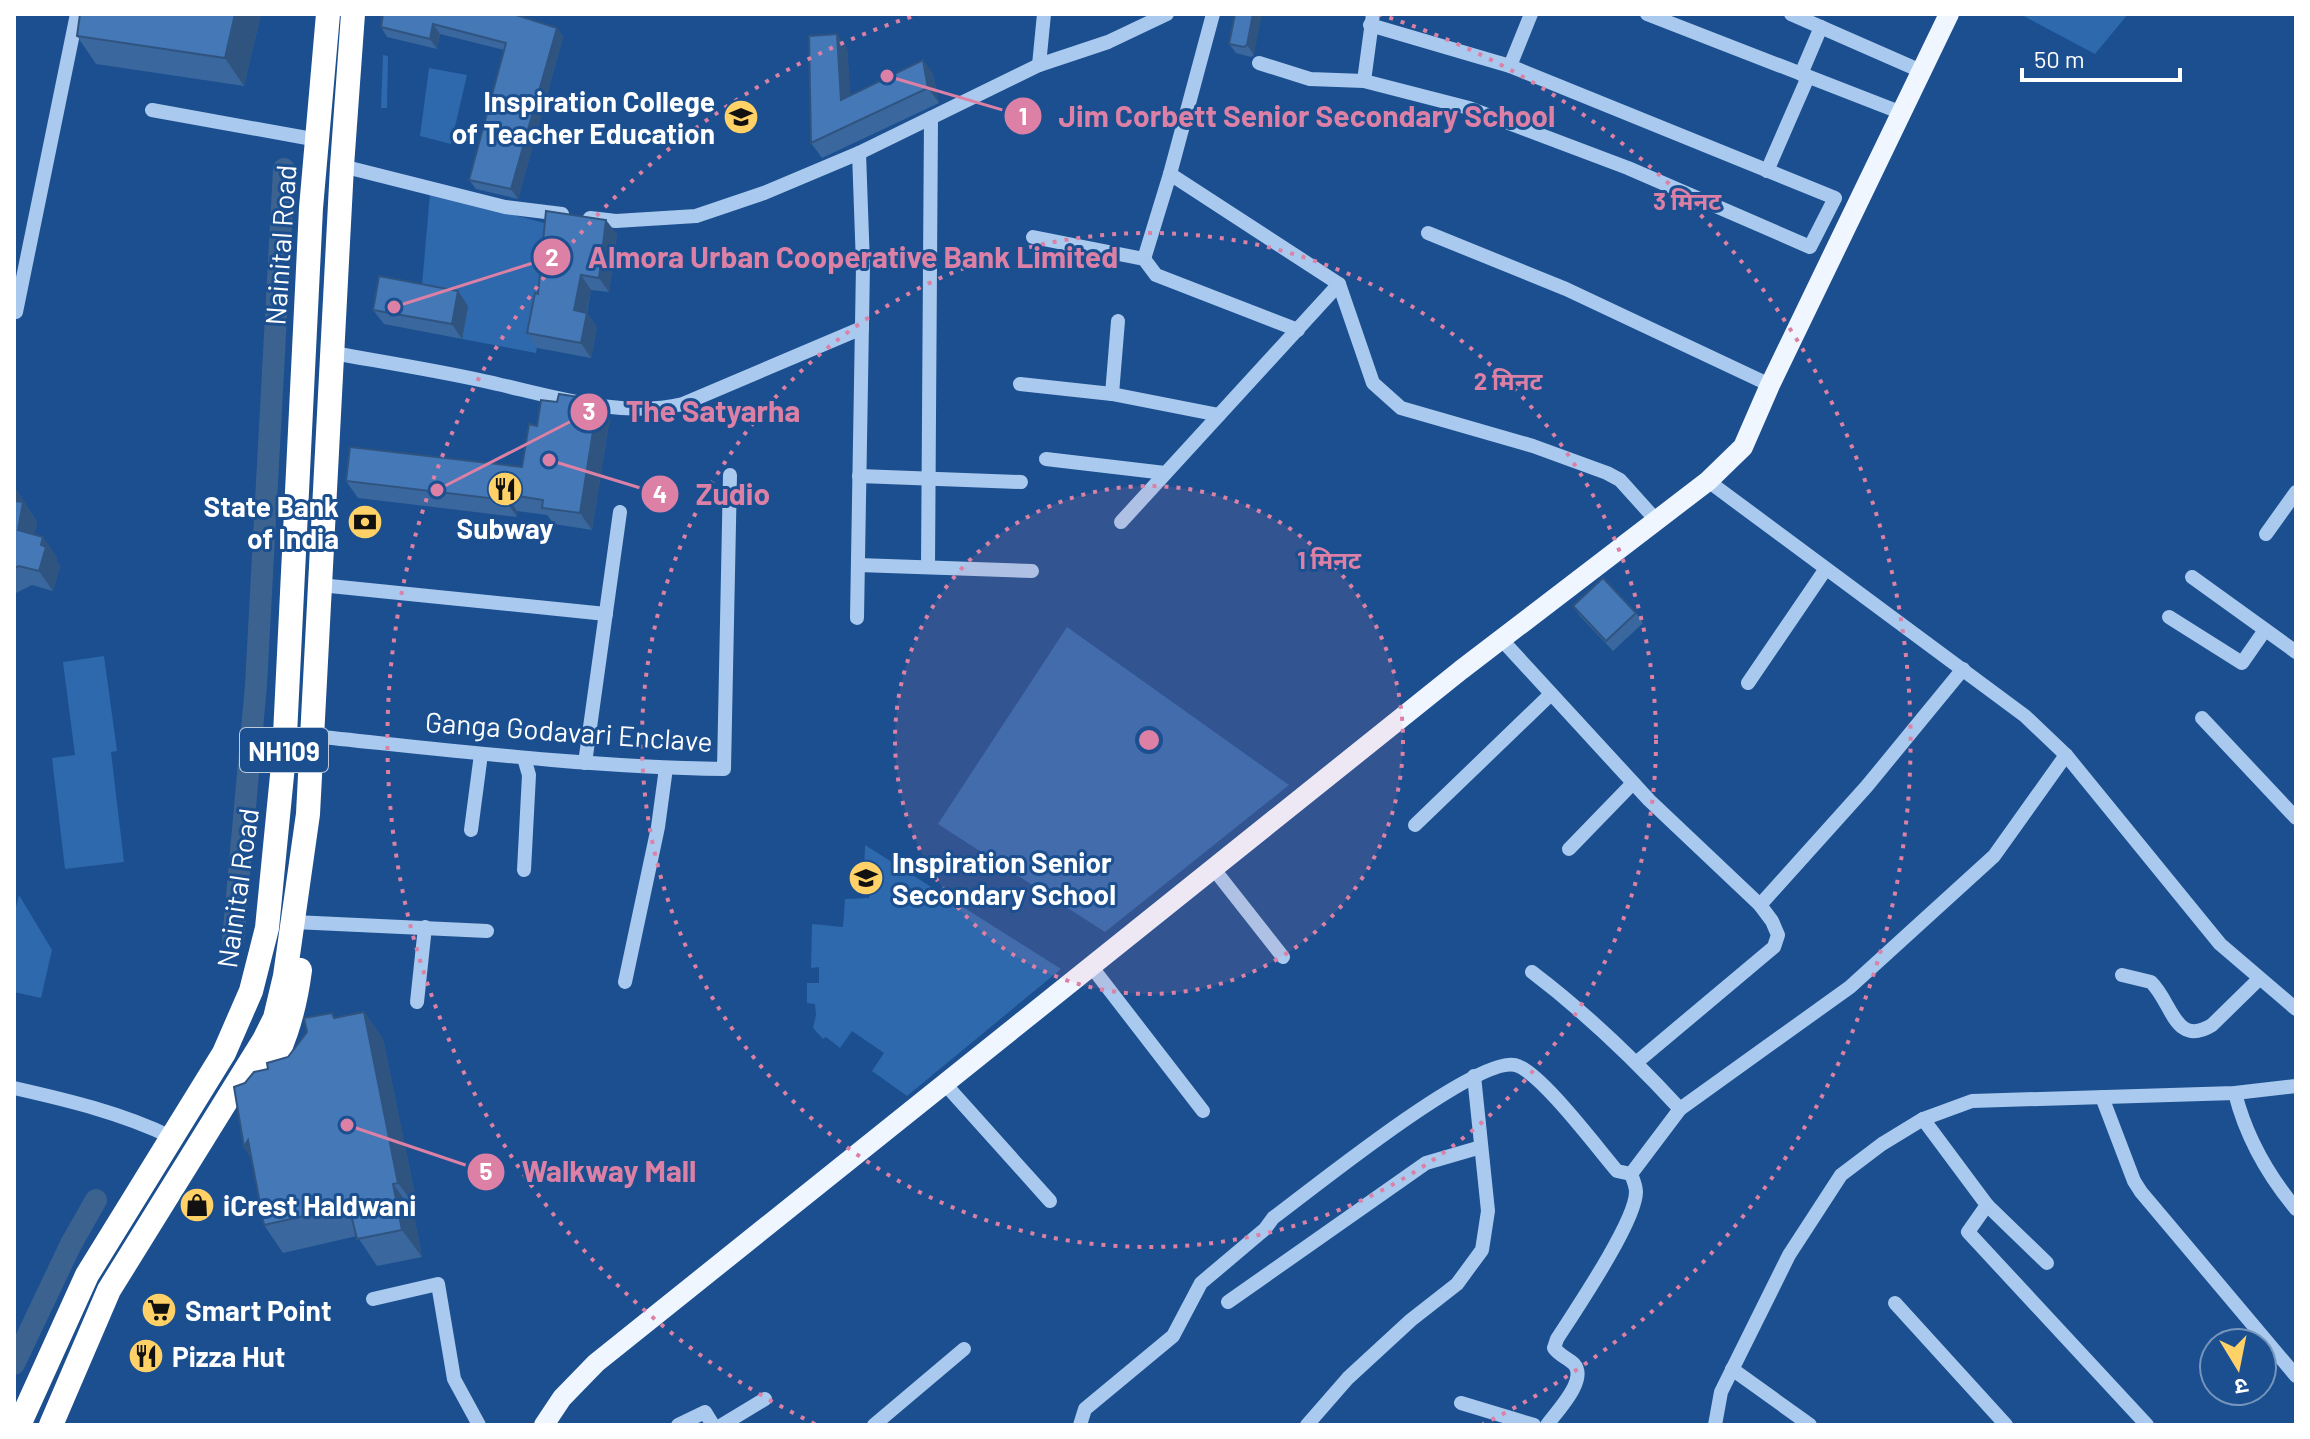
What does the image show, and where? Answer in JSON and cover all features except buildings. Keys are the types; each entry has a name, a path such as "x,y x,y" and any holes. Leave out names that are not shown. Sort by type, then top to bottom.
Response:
{"highway":[{"name":"Nainital Road","path":"19,1425 87,1275 233,1035 251,991 267,928 284,755 301,390 328,14"},
{"name":"Nainital Road","path":"51,1425 109,1290 275,1018 294,922 308,814 353,14"},
{"path":"320,107 346,110"},
{"path":"316,152 343,155"}],"main road":[{"path":"544,1425 562,1398 596,1363 1501,639 1708,481 1743,447 1949,14"}],"street":[{"path":"16,312 77,14"},
{"path":"1039,65 1044,14"},
{"path":"343,155 505,207 616,221 696,216 764,193 859,153 1039,65 1108,42 1167,14"},
{"path":"1144,259 1198,80 1213,14"},
{"path":"1510,66 1531,14"},
{"path":"1647,14 1902,113"},
{"path":"1791,14 1921,71"},
{"path":"1259,63 1310,79 1364,81 1469,108 1628,168 1810,247 1835,198 1510,66 1372,19 1364,81"},
{"path":"1767,171 1821,27"},
{"path":"152,110 316,152"},
{"path":"928,566 931,118"},
{"path":"857,618 862,328 859,153"},
{"path":"1170,174 1339,284 1373,383 1401,408 1533,446 1607,473 1620,480 1656,520"},
{"path":"1428,233 1566,289 1770,385"},
{"path":"1033,237 1144,259 1156,275 1298,330"},
{"path":"1121,522 1339,284"},
{"path":"1112,394 1118,321"},
{"path":"333,353 614,408 656,410 683,404 862,328"},
{"path":"1020,384 1112,394 1219,415"},
{"path":"1046,459 1165,473"},
{"name":"Ganga Godavari Enclave","path":"312,736 585,763 724,769 730,475"},
{"path":"859,476 1021,482"},
{"path":"1708,481 2025,716 2066,755 2220,944 2296,1009"},
{"path":"2266,534 2296,492"},
{"path":"585,763 620,512"},
{"path":"858,565 1032,571"},
{"path":"1748,683 1825,570"},
{"path":"2192,577 2296,652"},
{"path":"320,585 606,614"},
{"path":"2169,617 2242,663 2265,630"},
{"path":"1501,639 1633,783 1760,905 1778,935 1774,947 1637,1062"},
{"path":"1760,905 1867,786 1963,669"},
{"path":"1415,825 1551,694"},
{"path":"2202,718 2296,818"},
{"path":"471,830 481,754"},
{"path":"1631,1174 1680,1109 1850,987 1994,856 2066,755"},
{"path":"524,758 529,775 524,870"},
{"path":"625,982 658,827 666,768"},
{"path":"1569,849 1633,783"},
{"path":"1213,868 1283,957"},
{"path":"294,922 487,931"},
{"path":"417,1002 425,927"},
{"path":"1091,966 1203,1111"},
{"path":"1532,972 1573,1003 1637,1062 1680,1109"},
{"path":"2122,975 2151,982 2178,1024 2192,1033 2212,1025 2259,979"},
{"path":"1080,1425 1085,1409 1173,1336 1201,1283 1265,1229 1273,1218 1429,1103 1474,1076 1515,1064 1534,1074 1617,1171 1631,1174"},
{"path":"1307,1425 1348,1378 1457,1284 1482,1250 1488,1211 1474,1076"},
{"path":"945,1084 1050,1201"},
{"path":"1715,1425 1721,1392 1789,1255 1841,1175 1882,1144 1923,1119 1972,1101 2235,1093 2296,1086"},
{"path":"14,1088 64,1099 171,1137"},
{"path":"2235,1093 2242,1122 2272,1180 2296,1209"},
{"path":"2102,1097 2141,1192 2296,1376"},
{"path":"1923,1119 1987,1205 2047,1263"},
{"path":"1228,1302 1426,1163 1481,1147"},
{"path":"1547,1425 1579,1381 1574,1364 1554,1348 1557,1339 1600,1272 1633,1206 1636,1191 1631,1174"},
{"path":"1987,1205 1968,1232 2147,1425"},
{"path":"373,1299 438,1284 454,1379 479,1425"},
{"path":"1895,1303 2006,1425"},
{"path":"874,1425 964,1349"},
{"path":"1732,1369 1810,1425"},
{"path":"722,1425 765,1399"},
{"path":"1461,1403 1534,1425"},
{"path":"678,1425 705,1412 713,1425"}],"shaded area":[{"path":"2020,14 2128,14 2095,54"},
{"path":"383,55 388,56 387,108 381,108"},
{"path":"429,68 467,75 451,144 420,136"},
{"path":"430,193 556,226 536,353 462,339 468,306 421,297"},
{"path":"1067,627 1289,785 1105,932 938,824"},
{"path":"104,656 117,751 111,752 124,862 65,869 52,758 75,755 63,662"},
{"path":"865,845 1061,969 907,1096 872,1071 884,1053 852,1031 840,1048 826,1037 823,1039 813,1028 815,1004 807,1003 807,983 819,983 819,967 811,968 812,924 843,927 845,899 869,898 870,876 864,875"},
{"path":"19,895 52,950 41,998 14,992 14,915"}],"waterway":[{"path":"233,940 256,685 284,169"},
{"path":"14,1364 71,1244 96,1200"}],"place":[{"name":"Jim Corbett Senior Secondary School","path":"887,76"},
{"name":"Inspiration College of Teacher Education","path":"741,117"},
{"name":"Almora Urban Cooperative Bank Limited","path":"394,307"},
{"name":"Zudio","path":"549,460"},
{"name":"Subway","path":"505,489"},
{"name":"The Satyarha","path":"437,490"},
{"name":"State Bank of India","path":"365,522"},
{"name":"Inspiration Senior Secondary School","path":"866,878"},
{"name":"Walkway Mall","path":"347,1125"},
{"name":"iCrest Haldwani","path":"197,1205"},
{"name":"Smart Point","path":"159,1310"},
{"name":"Pizza Hut","path":"146,1356"}]}
